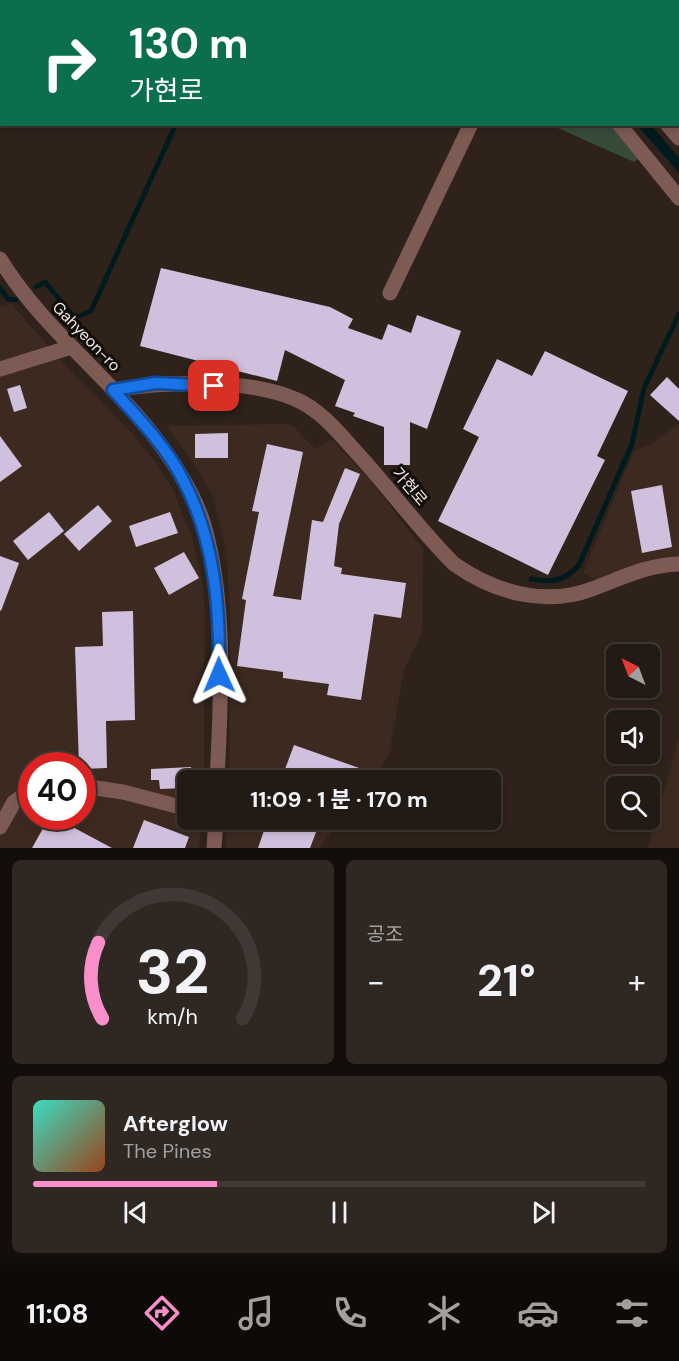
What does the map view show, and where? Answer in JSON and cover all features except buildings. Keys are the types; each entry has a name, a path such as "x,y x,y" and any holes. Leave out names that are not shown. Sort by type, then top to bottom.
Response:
{"street":[{"path":"390,293 470,126"},
{"path":"620,126 679,198"},
{"path":"670,126 679,138"},
{"name":"Gahyeon-ro","path":"0,259 46,322 113,390 150,432 182,478 204,524 214,576 219,653 218,770"},
{"path":"0,369 71,347"},
{"name":"가현로","path":"113,390 156,383 196,384 251,388 295,399 336,430 454,564 474,578 503,590 530,596 559,597 590,590 625,574 657,564 679,564"},
{"path":"96,788 123,792 177,806"},
{"path":"0,827 18,799"},
{"path":"214,848 215,830"}],"shaded area":[{"path":"11,304 65,365 132,433 159,467 173,490 192,538 202,579 205,612 204,770 177,770 177,830 201,830 199,848 0,848 0,307"},
{"path":"284,424 293,426 315,449 332,439 372,482 423,549 422,633 404,669 389,754 379,770 229,770 230,607 226,549 212,494 193,462 166,426"},
{"path":"679,424 679,557 659,558 598,581 583,573 634,451 651,444"},
{"path":"679,736 679,848 648,848 653,830 660,830 660,805"},
{"path":"227,830 332,830 320,848 226,848"}],"green space":[{"path":"553,126 611,126 638,159 634,162"}],"water":[{"path":"638,126 652,126 679,158 679,173"}],"waterway":[{"path":"36,287 45,282 75,318 91,311 175,126"},
{"path":"0,288 8,299 16,300"},
{"path":"531,579 557,580 579,565 632,444 644,388 679,314"}],"route":[{"path":"214,386 156,383 113,390 150,432 182,478 204,524 214,576 219,675"}]}
